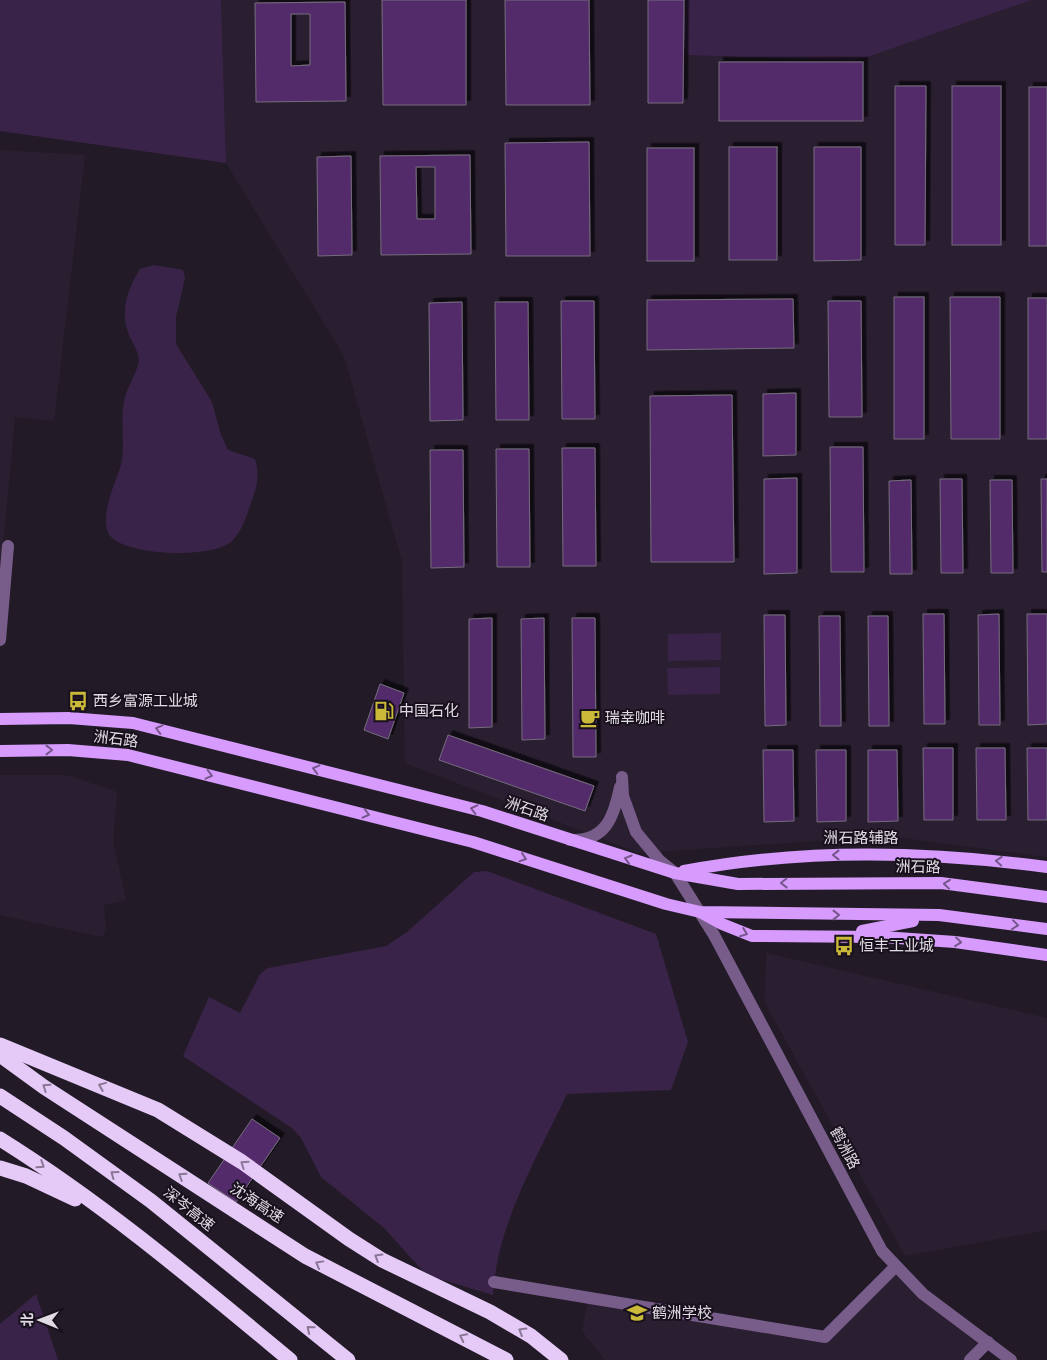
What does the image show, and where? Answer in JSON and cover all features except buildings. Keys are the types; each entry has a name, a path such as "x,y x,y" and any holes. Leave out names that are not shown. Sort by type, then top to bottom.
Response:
{"highway":[{"path":"0,1045 158,1110 242,1162 382,1260 490,1312 531,1336 561,1360"},
{"name":"沈海高速","path":"0,1055 44,1087 305,1256 506,1360"},
{"name":"深岑高速","path":"0,1096 64,1138 151,1201 348,1360"},
{"path":"0,1139 42,1165 131,1229 290,1360"},
{"path":"0,1168 60,1191 97,1211 281,1360"}],"main road":[{"name":"洲石路","path":"0,718 69,718 133,723 482,811 675,873 738,884 941,883 1047,897"},
{"name":"洲石路","path":"0,751 68,750 128,755 473,842 666,904 700,912 939,916 1047,929"},
{"name":"洲石路辅路","path":"675,873 731,862 804,855 918,855 1047,867"},
{"path":"700,912 722,924 752,936 838,936 955,942 1047,955"},
{"path":"838,936 939,916"}],"street":[{"path":"0,640 8,546"},
{"name":"鹤洲路","path":"565,839 586,838 604,829 612,818 622,777 623,796 636,832 660,861 675,873 700,912 882,1251 923,1294 1011,1360"},
{"path":"494,1282 825,1337 896,1266"},
{"path":"970,1360 988,1342"}],"shaded area":[{"path":"0,0 221,0 226,163 0,131"},
{"path":"221,0 683,0 685,55 856,61 1032,0 1047,0 1047,857 889,836 639,853 405,763 402,561 344,356 226,163"},
{"path":"683,0 1032,0 856,61 685,55"},
{"path":"0,150 85,155 54,421 15,417 0,580"},
{"path":"154,265 183,270 185,278 176,317 176,344 212,402 221,435 228,450 255,459 257,465 258,476 255,492 239,532 233,540 208,551 169,553 131,547 117,541 109,534 106,527 107,509 121,465 123,405 139,361 125,319 126,302 131,285 140,269"},
{"path":"721,633 721,660 668,661 668,634"},
{"path":"720,667 720,694 668,695 667,668"},
{"path":"0,775 66,775 117,792 113,841 126,900 104,905 106,928 102,937 0,915"},
{"path":"487,871 656,934 688,1042 671,1090 567,1094 531,1167 510,1217 496,1268 493,1295 436,1278 422,1270 384,1228 321,1177 301,1138 292,1128 183,1056 209,997 240,1013 260,974 268,968 386,946 407,932 474,872"},
{"path":"766,953 1047,1018 1047,1230 905,1256 765,1003"},
{"name":"鹤洲学校","path":"896,1266 988,1342 970,1360 605,1360 582,1331 589,1296 825,1337"},
{"path":"36,1294 58,1360 0,1360 0,1324"}],"place":[{"name":"西乡富源工业城","path":"78,701"},
{"name":"中国石化","path":"384,711"},
{"name":"瑞幸咖啡","path":"590,718"},
{"name":"恒丰工业城","path":"844,946"},
{"name":"鹤洲学校","path":"637,1313"}]}
